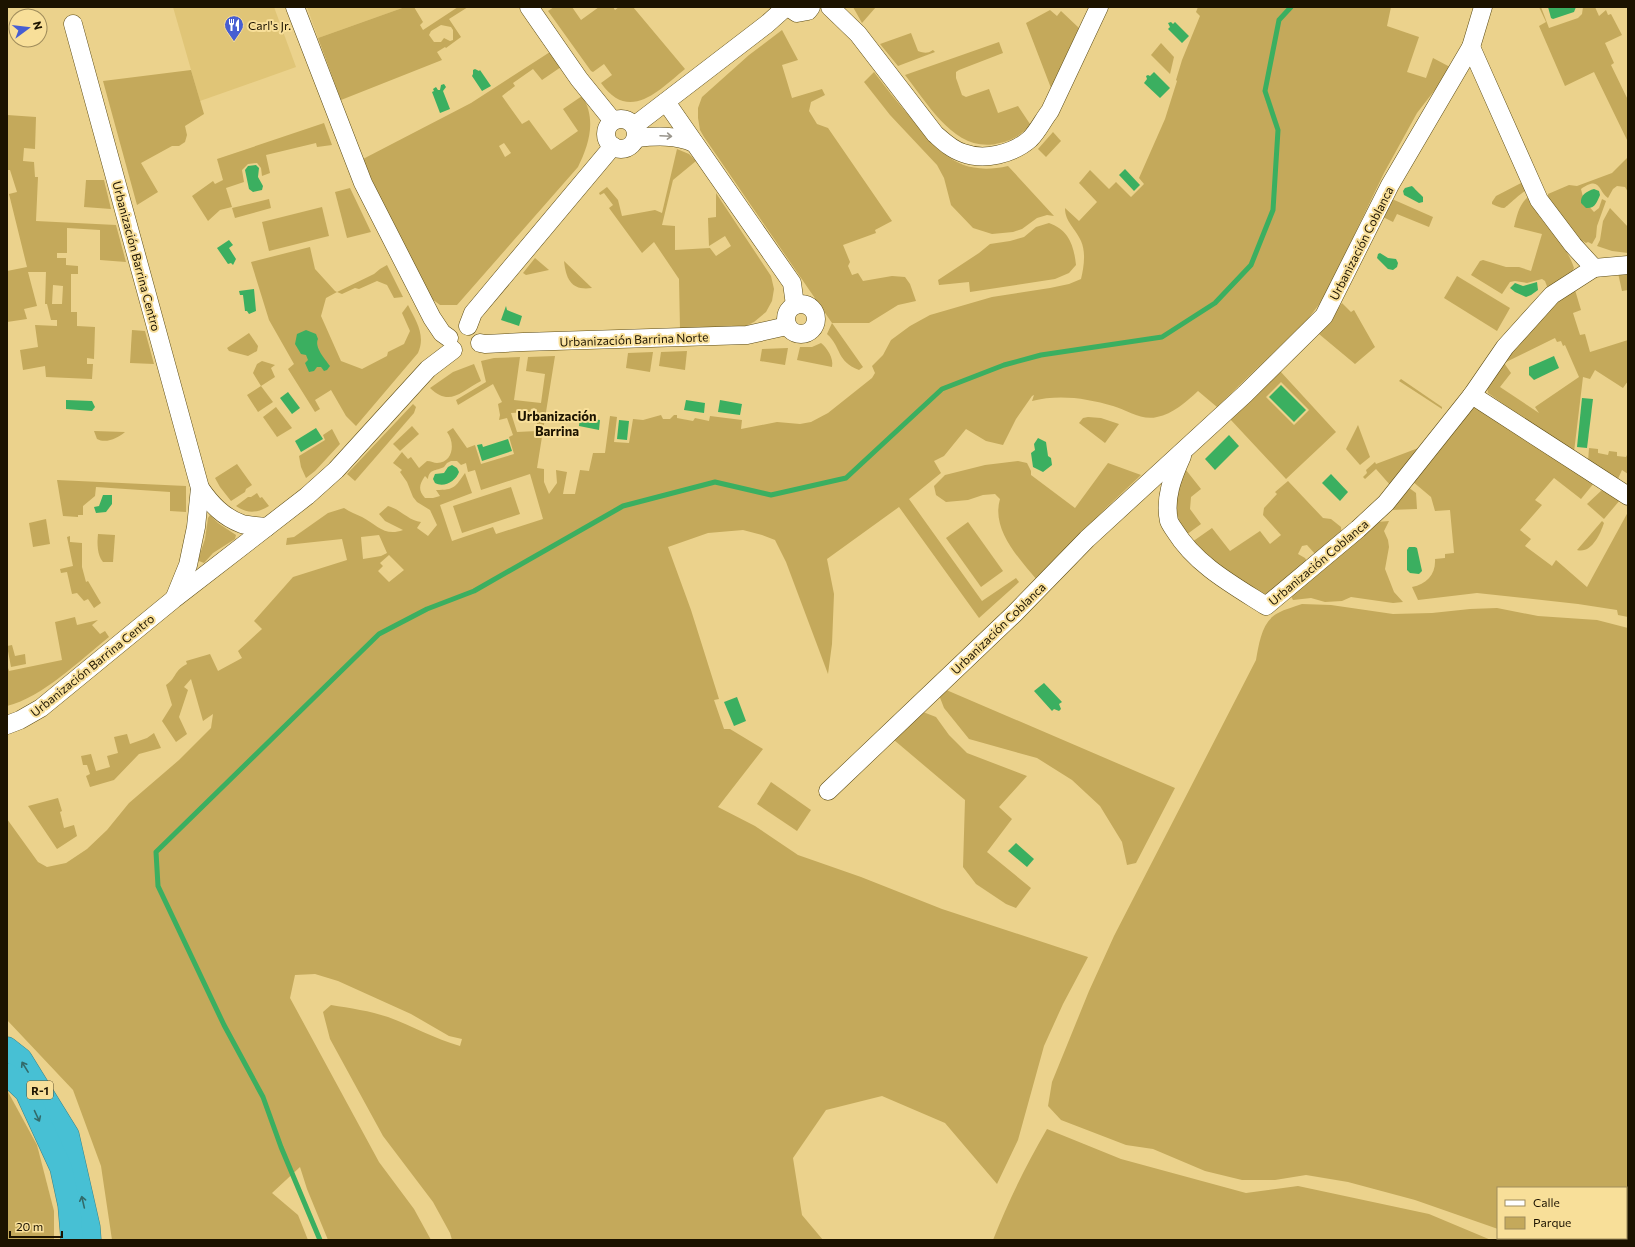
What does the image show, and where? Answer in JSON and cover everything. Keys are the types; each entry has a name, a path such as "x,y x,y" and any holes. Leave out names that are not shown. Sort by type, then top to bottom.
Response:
{"highway":[{"name":"R-1","path":"7,1048 21,1059 68,1135 89,1227 90,1240"},
{"path":"7,1074 26,1092 61,1168 69,1205 72,1240"}],"street":[{"path":"267,527 307,496 336,470 451,344 453,329 462,325 472,326 478,333 480,343 475,352 466,356 457,354 451,344 432,318 363,183 295,7"},
{"path":"529,7 579,79 613,121"},
{"path":"694,143 686,139 671,136 636,132 625,119 613,121 606,131 608,143 618,150 630,148 636,132 666,102 787,7 797,13 808,11 811,7"},
{"path":"830,7 858,34 935,134 945,143 962,153 979,157 1009,151 1021,146 1040,127 1050,111 1099,7"},
{"name":"Urbanización Coblanca","path":"828,791 1014,614 1087,539 1245,394 1324,316 1390,185 1472,47 1483,7"},
{"name":"Urbanización Barrina Centro","path":"74,24 200,488 210,503 221,513 242,524 267,527"},
{"path":"1472,47 1539,200 1573,245 1594,268"},
{"path":"666,102 792,283 795,305"},
{"path":"468,326 473,313 613,146"},
{"name":"Urbanización Coblanca","path":"1186,448 1174,474 1167,499 1169,522 1181,541 1198,559 1219,576 1266,606 1358,529 1386,503 1472,395 1505,347 1552,295 1594,268 1628,265"},
{"path":"795,305 808,305 814,312 816,322 811,330 803,334 793,333 787,326 785,316 790,308 795,305"},
{"name":"Urbanización Barrina Norte","path":"480,343 747,335 787,326"},
{"path":"1472,395 1628,496"},
{"name":"Urbanización Barrina Centro","path":"174,599 188,565 196,528 200,488"},
{"name":"Urbanización Barrina Centro","path":"7,724 20,720 41,708 174,599 267,527"}],"shaded area":[{"path":"173,7 274,7 296,67 200,101"},
{"path":"307,7 405,7 318,38"},
{"path":"1548,7 1576,7 1574,12 1553,19 1551,18"},
{"path":"1171,22 1173,24 1175,22 1189,36 1182,43 1168,29 1170,27 1168,23"},
{"path":"473,70 480,70 491,86 482,91 472,76"},
{"path":"1154,72 1170,88 1160,98 1144,83 1147,79 1146,76 1150,76"},
{"path":"444,84 446,87 443,91 450,109 440,113 432,92 436,87 440,90 441,85"},
{"path":"256,165 259,168 258,177 263,186 262,190 253,192 249,189 245,170 248,166"},
{"path":"1125,169 1140,185 1134,191 1119,175"},
{"path":"1412,186 1423,197 1423,202 1419,203 1404,195 1403,191 1405,188"},
{"path":"1594,189 1599,191 1599,198 1594,206 1586,208 1581,203 1581,200 1587,192"},
{"path":"229,240 233,245 229,248 236,259 233,265 231,263 228,264 217,248"},
{"path":"1380,253 1388,258 1396,259 1398,263 1397,267 1393,270 1388,269 1377,258 1378,254"},
{"path":"1537,282 1538,290 1526,297 1510,288 1515,283 1523,286"},
{"path":"254,289 256,311 249,314 245,311 243,295 240,295 239,291"},
{"path":"506,306 507,310 522,316 519,326 501,320"},
{"path":"306,330 316,334 318,339 317,346 330,366 327,370 324,371 321,367 317,367 314,371 309,372 305,363 308,360 306,355 301,354 295,344 297,334"},
{"path":"1554,356 1559,368 1534,380 1529,375 1529,367"},
{"path":"1281,385 1306,410 1294,422 1269,397"},
{"path":"288,392 300,408 292,414 280,398"},
{"path":"1582,398 1593,399 1587,448 1577,447"},
{"path":"66,400 92,401 95,407 92,411 66,409"},
{"path":"686,400 705,403 704,413 684,410"},
{"path":"720,400 742,404 740,415 718,412"},
{"path":"589,415 594,416 593,419 600,420 599,430 579,426 580,417 588,418"},
{"path":"619,420 629,421 627,440 617,439"},
{"path":"316,428 323,439 301,452 295,441"},
{"path":"1229,435 1239,446 1215,470 1205,459"},
{"path":"1038,438 1046,442 1048,456 1051,458 1052,465 1043,472 1033,467 1031,453 1035,450 1034,444"},
{"path":"508,439 512,451 482,461 477,445 482,444 483,447"},
{"path":"452,465 457,468 459,472 455,478 449,483 442,485 435,483 433,479 435,474 444,473 448,467"},
{"path":"1331,474 1348,492 1340,501 1322,483"},
{"path":"103,495 112,495 112,504 106,512 96,513 94,507 99,506"},
{"path":"1409,547 1417,548 1422,571 1419,574 1410,573 1407,570 1407,550"},
{"path":"1044,683 1062,702 1059,704 1061,709 1059,711 1054,709 1052,711 1034,691"},
{"path":"737,697 746,721 734,726 724,702"},
{"path":"1016,843 1034,859 1027,867 1008,851"}],"green space":[{"path":"405,7 414,7 423,22 420,25 423,30 458,7 468,7 449,19 461,37 446,48 445,47 437,52 442,60 341,100 318,38","holes":["441,25 451,27 453,30 453,40 450,41 444,38 441,42 434,42 429,35 431,31"]},
{"path":"554,7 572,7 581,20 599,7 613,7 615,10 619,7 633,7 685,69 654,94 633,102 622,101 612,95 601,83 612,75 604,64 593,72 591,71 548,11"},
{"path":"853,7 876,7 862,23"},
{"path":"1198,7 1391,7 1387,26 1419,37 1407,72 1426,78 1433,58 1450,67 1441,82 1417,113 1384,173 1324,298 1308,319 1217,407 1198,391 1174,410 1157,417 1146,418 1113,406 1083,399 1062,397 1032,401 1034,395 1016,419 1003,445 986,441 966,429 944,456 934,461 941,473 909,499 982,601 1016,578 1019,582 979,618 899,507 827,559 834,594 832,644 828,674 786,562 775,540 743,530 708,533 668,547 691,610 719,699 714,700 724,729 730,729 763,749 718,807 755,826 798,855 861,877 942,909 1088,957 1063,1004 1044,1046 1018,1140 997,1184 945,1123 882,1096 826,1110 793,1158 802,1215 823,1240 452,1240 450,1233 433,1202 383,1136 330,1039 323,1012 331,1005 360,1010 388,1017 460,1046 462,1039 449,1036 411,1014 338,981 315,974 295,975 290,998 379,1162 414,1209 431,1240 328,1240 307,1189 300,1167 272,1193 298,1215 308,1240 112,1240 101,1166 73,1090 7,1020 7,819 38,862 47,867 66,863 87,849 107,830 129,803 179,760 211,728 213,714 203,721 191,679 184,687 188,690 179,717 187,734 176,742 162,721 172,705 166,685 183,666 187,664 186,661 210,654 218,671 242,658 238,651 262,629 254,621 293,577 347,560 342,539 286,545 287,538 294,537 328,513 344,508 386,531 397,532 403,530 385,521 379,514 388,506 412,520 421,522 417,528 428,536 437,525 430,510 417,502 413,497 407,482 400,472 402,470 393,463 402,452 408,459 411,457 419,468 427,461 437,463 443,462 450,455 452,446 450,436 447,432 453,428 467,448 475,445 481,464 514,454 509,437 513,435 507,418 499,420 500,415 498,404 502,402 493,384 458,405 456,400 486,382 481,361 494,358 520,357 514,400 541,403 545,374 526,371 528,357 555,356 537,468 544,469 544,482 549,494 557,483 556,470 567,472 563,494 575,494 580,470 589,471 593,453 605,453 610,416 617,417 614,442 629,443 633,419 643,420 661,415 663,419 670,419 674,415 677,415 677,418 693,421 695,418 709,421 710,416 742,420 741,429 777,422 800,424 811,422 828,413 872,378 875,373 872,366 883,355 891,340 910,326 930,315 992,297 1050,288 1069,284 1081,279 1084,260 1083,245 1065,213 1065,208 1079,221 1097,202 1079,183 1090,170 1109,189 1116,182 1131,197 1144,184 1139,178 1165,119 1182,60 1200,16 1196,12","holes":["534,408 537,410 537,431 517,432 511,413 530,412 531,409","451,461 457,461 461,465 466,463 468,472 475,470 481,490 530,474 543,519 496,534 493,527 452,541 440,505 472,493 465,473 454,487 436,490 440,496 425,498 420,490 421,482 425,476 428,479 431,472 444,467","379,535 387,553 381,556 363,559 361,537","389,555 404,570 389,582 378,571 383,566 380,563"]},
{"path":"1539,7 1541,7 1549,28 1578,18 1582,14 1583,7 1595,7 1599,16 1606,10 1608,15 1611,14 1622,35 1605,43 1614,63 1611,65 1628,100 1627,140 1594,72 1565,86 1539,26 1546,22"},
{"path":"1050,10 1057,16 1061,11 1079,28 1051,88 1026,23"},
{"path":"782,30 798,60 782,65 792,98 822,89 825,95 811,102 809,111 817,124 828,128 892,221 875,230 876,233 843,245 850,262 848,266 852,275 858,273 863,281 892,276 905,277 910,284 916,301 898,305 869,323 832,323 700,130 698,108 702,97 749,55"},
{"path":"911,33 918,51 926,53 933,50 935,52 898,66 880,44"},
{"path":"999,42 1003,53 956,72 956,78 962,95 966,97 989,89 998,113 1018,106 1030,124 1024,131 1013,139 1000,143 984,145 970,142 957,135 945,125 905,75"},
{"path":"1161,43 1174,57 1170,74 1151,55"},
{"path":"550,52 561,67 542,80 533,69 513,83 515,86 502,96 522,124 529,120 551,150 578,131 563,109 582,96 587,105 589,114 590,132 578,167 457,305 440,305 432,299 380,199 363,159 471,103","holes":["504,143 511,153 505,157 499,146"]},
{"path":"191,70 204,114 185,126 187,135 185,142 179,146 172,146 141,163 158,192 137,205 103,81"},
{"path":"874,72 921,130 951,159 963,165 976,168 1008,166 1054,216 1047,215 1037,218 1022,229 1013,232 992,234 973,228 951,205 944,178 937,165 890,115 864,82"},
{"path":"7,115 36,117 35,149 24,148 23,161 34,162 35,177 38,177 36,221 116,225 126,262 100,260 100,230 67,228 67,253 57,253 57,258 66,258 66,265 78,266 78,274 71,274 71,312 77,312 77,326 95,327 94,359 87,358 87,364 93,364 92,379 46,377 45,366 23,370 20,350 38,347 35,325 57,326 57,320 51,320 47,304 45,304 46,272 28,272 37,306 24,309 27,319 7,322 7,271 27,267 9,194 17,192 10,170 7,170","holes":["53,285 63,286 62,304 52,304"]},
{"path":"324,123 332,145 317,147 316,143 266,155 270,173 262,176 261,168 257,163 248,164 242,170 244,182 226,188 232,207 220,210 208,221 192,196 213,181 215,184 223,180 217,159"},
{"path":"1053,132 1061,141 1046,157 1038,149"},
{"path":"677,149 689,154 696,161 673,180 662,225 675,226 675,250 710,248 716,256 731,246 725,236 709,246 708,218 716,217 716,193 771,276 774,289 772,301 766,312 754,322 746,326 680,329 679,279 654,242 642,253 609,208 613,205 604,193 600,195 599,193 607,187 618,200 622,216 655,210 662,213"},
{"path":"1628,157 1628,192 1625,187 1617,186 1613,189 1608,198 1596,184 1587,185 1581,189 1584,201 1594,212 1599,208 1602,199 1606,201 1597,226 1596,237 1592,244 1588,242 1586,243 1578,238 1546,197 1548,194 1569,185 1577,186 1612,173"},
{"path":"86,180 104,180 111,209 84,207"},
{"path":"1523,182 1527,190 1506,207 1501,208 1492,204 1496,196"},
{"path":"350,188 371,232 347,238 335,192"},
{"path":"1529,196 1535,209 1568,255 1574,268 1571,274 1548,289 1545,281 1542,279 1527,283 1515,281 1510,282 1502,294 1471,275 1480,261 1483,260 1506,267 1519,267 1531,271 1542,234 1514,227 1517,214"},
{"path":"269,199 271,208 235,218 232,208"},
{"path":"1392,199 1433,217 1429,227 1397,214 1393,222 1383,217"},
{"path":"322,207 329,236 269,251 262,222"},
{"path":"1610,208 1628,227 1628,253 1612,251 1597,246 1600,240 1603,221"},
{"path":"1049,223 1056,226 1066,234 1072,245 1076,265 1069,273 1055,279 970,292 969,282 939,285 938,280 990,244 1024,237 1036,227"},
{"path":"310,247 315,269 337,292 326,298 321,316 341,361 362,369 387,356 388,352 404,344 410,331 402,313 408,305 419,328 421,340 418,353 356,426 346,416 331,390 315,400 320,409 315,412 288,369 294,364 269,320 251,262"},
{"path":"535,258 549,270 526,275 523,273"},
{"path":"564,261 592,288 579,288 571,283 566,274"},
{"path":"387,265 403,297 394,298 387,285 377,281 359,289 355,288 342,294 337,292 374,274"},
{"path":"1628,272 1628,290 1622,291 1618,273"},
{"path":"1457,276 1510,308 1497,331 1444,298"},
{"path":"1575,290 1581,310 1573,313 1580,335 1585,334 1590,352 1628,340 1628,381 1623,388 1595,370 1590,379 1583,377 1574,452 1518,414 1594,483 1581,499 1554,478 1535,500 1542,505 1520,530 1531,539 1525,546 1552,566 1556,560 1587,587 1628,512 1628,617 1618,615 1617,610 1578,604 1477,593 1418,600 1412,587 1417,586 1430,578 1434,569 1435,559 1445,558 1445,554 1454,553 1450,510 1435,511 1431,497 1412,481 1470,409 1475,407 1491,411 1506,406 1488,393 1488,383 1528,332 1562,299","holes":["1555,338 1557,342 1561,341 1563,346 1565,345 1579,377 1535,407 1539,413 1500,387 1511,373 1504,363"]},
{"path":"1342,303 1351,312 1354,310 1375,347 1355,364 1319,334"},
{"path":"832,323 863,367 859,370 846,363 832,339 827,334"},
{"path":"132,330 145,331 154,364 130,363"},
{"path":"249,333 258,346 257,351 248,356 229,351 227,348"},
{"path":"821,343 830,354 832,367 797,360 800,347 812,347"},
{"path":"788,348 785,365 760,361 762,349"},
{"path":"687,351 685,370 659,366 661,352"},
{"path":"653,352 650,372 626,368 628,353"},
{"path":"262,361 275,365 271,368 275,377 261,386 253,373 257,364"},
{"path":"474,364 481,381 461,393 449,397 437,394 430,388 453,372"},
{"path":"1280,371 1336,432 1286,479 1230,419","holes":["1281,382 1309,410 1294,425 1266,397"]},
{"path":"1401,379 1442,407 1442,409 1399,381"},
{"path":"261,386 273,402 258,412 247,395"},
{"path":"413,404 416,407 414,413 355,481 347,474"},
{"path":"276,407 292,428 277,437 263,417"},
{"path":"1083,418 1101,418 1119,424 1105,443 1079,423"},
{"path":"1358,425 1370,457 1360,465 1346,449"},
{"path":"412,426 419,434 400,451 393,444"},
{"path":"332,429 340,444 315,471 306,478 301,467 299,456 325,440 323,435"},
{"path":"94,431 125,432 108,441 104,441 97,439"},
{"path":"1421,447 1391,486 1376,469 1365,479 1363,477 1367,473 1366,470 1375,462 1376,464"},
{"path":"1589,448 1598,449 1598,453 1608,455 1609,451 1617,452 1617,456 1626,457 1628,453 1628,474 1622,470 1617,481 1588,462"},
{"path":"1018,461 1027,463 1031,471 1031,475 1075,508 1108,463 1141,475 1106,508 1037,580 1008,543 999,522 998,510 1000,499 995,494 983,495 968,500 946,502 936,495 934,486 945,475 985,465"},
{"path":"237,464 252,485 246,489 245,492 231,501 215,478"},
{"path":"1186,470 1201,489 1191,497 1190,509 1201,524 1186,535 1176,510 1176,495 1181,478"},
{"path":"57,480 186,486 186,512 170,511 170,492 96,487 95,496 83,506 83,515 78,515 78,517 63,516"},
{"path":"1288,481 1323,518 1331,519 1341,527 1342,538 1316,555 1307,545 1302,546 1298,554 1307,561 1272,594 1255,594 1242,581 1214,561 1192,542 1212,528 1230,551 1260,531 1270,544 1281,535 1263,515 1264,508 1277,494 1275,492"},
{"path":"511,487 520,514 462,533 453,506"},
{"path":"1408,487 1416,493 1417,509 1389,510"},
{"path":"1603,489 1620,500 1604,519 1587,504"},
{"path":"257,493 269,506 252,512 240,509 236,506 248,497 251,497"},
{"path":"210,515 218,523 236,535 235,539 213,553 204,563 199,561 199,557 205,539 208,518"},
{"path":"46,519 50,544 33,547 29,523"},
{"path":"1389,521 1384,531 1389,547 1385,569 1394,592 1403,602 1393,603 1351,597 1342,601 1325,602 1311,598 1293,600 1288,591 1377,522"},
{"path":"1602,521 1604,523 1600,533 1591,546 1587,549 1577,550"},
{"path":"968,522 1003,571 981,587 946,538"},
{"path":"98,534 115,535 113,562 103,562 101,559 98,549"},
{"path":"70,536 70,542 82,543 82,567 86,582 88,581 101,603 94,608 88,599 84,601 77,593 72,594 67,572 61,573 60,569 73,566 67,537"},
{"path":"1302,604 1331,605 1393,614 1432,613 1497,608 1538,616 1597,620 1628,628 1628,1240 1525,1239 1627,1239 1627,1187 1497,1187 1497,1229 1415,1200 1348,1182 1306,1175 1275,1180 1242,1180 1205,1171 1153,1149 1126,1145 1061,1120 1048,1106 1052,1082 1089,991 1114,936 1256,660 1262,633 1268,621 1278,613"},
{"path":"75,617 77,625 98,620 92,625 100,634 105,631 109,637 61,677 34,695 7,706 7,665 9,671 62,660 55,622"},
{"path":"12,645 15,656 25,654 26,664 11,667 7,646"},
{"path":"944,689 1175,788 1136,863 1127,865 1122,842 1100,806 1072,780 1037,758 969,739 944,708 939,695"},
{"path":"923,712 936,717 949,735 967,753 1027,776 999,807 1012,819 987,852 1031,888 1016,908 1006,904 976,884 963,867 965,800 894,740"},
{"path":"154,733 161,748 139,754 114,780 90,787 86,776 90,774 87,765 83,765 81,756 91,754 96,771 110,767 107,756 118,753 114,737 127,734 130,744 147,738"},
{"path":"771,782 811,810 797,831 757,804"},
{"path":"58,798 62,811 60,812 64,828 74,825 77,836 57,849 28,806"},
{"path":"7,1090 37,1145 54,1211 54,1240 7,1240"},
{"path":"1047,1129 1121,1159 1246,1193 1298,1186 1429,1214 1491,1240 993,1240 1018,1184"}],"waterway":[{"path":"320,1240 281,1147 263,1097 224,1025 158,886 156,852 379,634 427,609 474,591 623,506 715,482 771,495 846,478 942,389 1004,365 1041,355 1162,337 1215,303 1251,265 1273,210 1278,130 1265,91 1279,20 1291,7"}],"place":[{"name":"Carl's Jr.","path":"234,42"}],"district":[{"name":"Urbanización Barrina","path":"557,424"}]}
